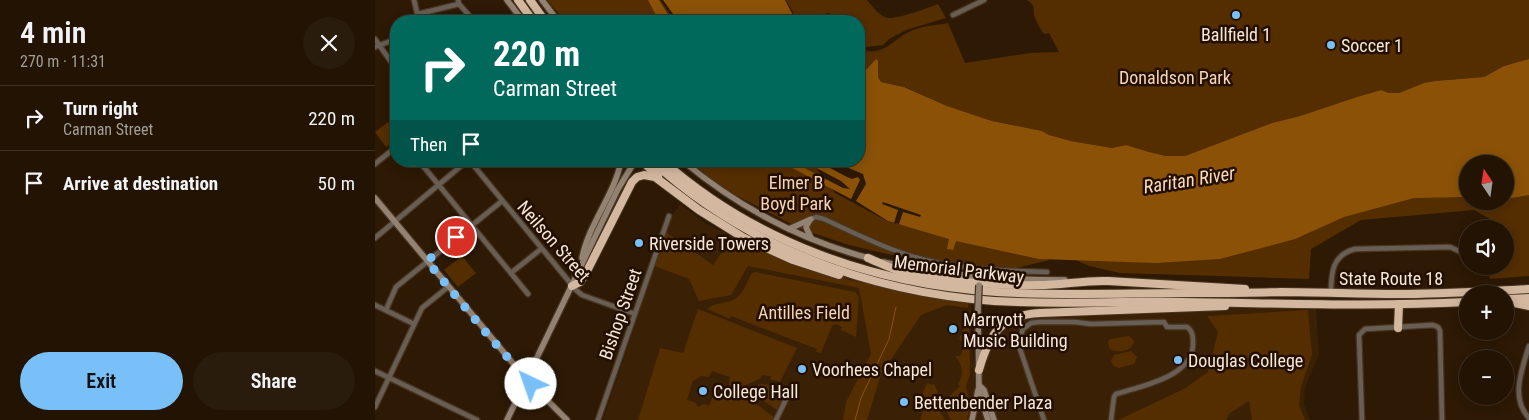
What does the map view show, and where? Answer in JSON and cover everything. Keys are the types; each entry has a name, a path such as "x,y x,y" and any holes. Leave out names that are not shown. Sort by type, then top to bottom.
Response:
{"highway":[{"path":"518,0 529,15"},
{"path":"530,0 541,15"},
{"path":"648,167 670,188"},
{"name":"Memorial Parkway","path":"660,167 705,203 774,244 840,270 916,291 1016,302 1249,303"},
{"name":"Memorial Parkway","path":"671,167 711,198 770,234 834,261 890,277 958,288 1019,293 1282,292"},
{"path":"572,286 584,277 635,179 643,175 650,175 723,226 776,253 809,266 853,279 887,288 916,291"},
{"path":"868,258 907,272 979,283 1041,285 1087,280 1282,292"},
{"name":"State Route 18","path":"1282,292 1435,293 1529,289"},
{"path":"1514,299 1529,298"},
{"name":"State Route 18","path":"1249,303 1399,304 1459,302"},
{"path":"1514,302 1529,306"},
{"path":"979,370 992,335 1007,321 1023,314 1214,308 1249,303"},
{"path":"1399,304 1399,328"}],"main road":[{"path":"507,0 518,15"},
{"path":"542,0 553,15"},
{"path":"581,267 585,244 619,167"},
{"path":"507,420 624,177 631,167"},
{"path":"690,167 735,199 789,229 868,258 950,274 1011,279 1087,280"},
{"path":"375,198 526,379 567,420"},
{"path":"789,229 811,219"},
{"path":"811,219 806,227 811,238"},
{"path":"979,283 979,392 988,420"},
{"path":"972,420 979,385"},
{"path":"979,385 984,390 994,420"}],"street":[{"path":"414,0 418,14 458,2 469,15"},
{"path":"953,15 974,2 985,0"},
{"path":"375,39 377,46 390,62"},
{"path":"377,46 390,41"},
{"path":"375,164 390,152"},
{"path":"424,167 528,294"},
{"path":"375,238 460,167"},
{"name":"Neilson Street","path":"473,167 572,286 583,295 635,314"},
{"path":"386,310 396,287 502,200"},
{"name":"Bishop Street","path":"598,420 669,216"},
{"path":"811,219 823,219 896,251 919,258 961,266 1009,271 1047,272"},
{"path":"1331,293 1331,272 1335,263 1341,255 1355,249 1450,247 1459,251"},
{"path":"511,273 541,248"},
{"path":"375,407 422,308 448,287"},
{"path":"375,306 414,324"},
{"path":"1043,420 1018,343 1023,329 1031,323 1164,322 1167,328 1187,327 1191,330 1193,348 1190,359 1181,369 1143,386 1117,394 1114,397 1111,420"},
{"path":"1362,420 1359,335 1365,329 1433,325 1439,328 1442,420"},
{"path":"1529,346 1519,387 1521,405 1529,418"},
{"path":"375,371 477,420"},
{"path":"776,420 789,393"}],"shaded area":[{"path":"680,204 708,225 765,250 850,278 971,302 971,336 975,372 988,344 999,334 1018,322 1034,316 1316,305 1319,354 1305,388 1304,404 1310,420 603,420 671,217"}],"green space":[{"path":"547,0 660,0 671,15 560,15"},
{"path":"786,0 867,0 879,13 888,18 906,15 938,4 946,18 906,30 889,39 883,45 866,47 865,15 832,15 829,13 824,15 795,15"},
{"name":"Donaldson Park","path":"1027,0 1529,0 1529,59 1504,66 1484,77 1424,83 1399,93 1389,93 1381,90 1272,123 1185,156 1166,156 1126,145 1112,148 1071,141 1042,131 992,121 947,106 905,87 881,82 878,77 876,59 865,71 865,51 883,49 913,30 948,23 965,63 1030,53 1059,52 1049,33 1044,34 1040,28 1030,2"},
{"path":"388,122 390,124 390,144 386,147 375,132"},
{"name":"Elmer B Boyd Park","path":"697,167 816,167 835,193 889,222 1050,260 999,272 943,267 849,245 801,229 720,187"},
{"path":"1459,184 1459,210 1474,210 1361,220 1311,249 1309,279 1120,273 1089,266 1074,259"},
{"path":"1529,187 1529,276 1490,279 1489,275 1514,275 1514,220 1492,220 1474,210 1514,210 1514,191"},
{"path":"664,231 713,265 734,235 764,251 850,280 968,303 968,308 947,305 921,315 881,374 867,420 843,420 846,402 871,354 859,288 748,266 731,295 699,301 689,279 652,265"},
{"path":"462,256 476,273 458,287 444,270"},
{"name":"Antilles Field","path":"755,272 855,292 859,297 856,337 841,330 842,327 836,324 832,326 821,353 816,352 817,349 731,316 730,319 707,309 713,305 736,298 742,292 752,273"},
{"path":"698,309 797,348 780,382 770,379 771,376 762,375 761,378 746,385 742,390 729,386 730,377 712,371 709,377 701,376 693,381 687,400 695,402 698,407 704,404 709,406 716,390 722,392 730,389 745,396 774,417 773,420 638,420 660,348 683,353"},
{"path":"1308,310 1312,355 1301,387 1299,405 1305,420 1252,420 1249,401 1230,413 1226,420 1118,420 1184,389 1208,372 1218,332 1207,316"},
{"path":"969,316 970,375 966,386 970,403 967,420 952,420 943,403 960,386 958,384 962,370 955,356 960,356 966,344 959,339"},
{"path":"1129,336 1134,341 1131,348 1124,351 1116,351 1109,348 1108,342 1110,339"},
{"path":"1131,351 1137,357 1134,364 1119,368 1113,366 1111,360 1114,355"},
{"path":"927,383 934,384 938,392 930,399 922,395"},
{"path":"762,384 776,386 784,391 783,399 777,410 754,394 753,389"},
{"path":"931,406 938,408 945,420 920,420 923,411"}],"water":[{"path":"648,0 659,0 668,15 656,15"},
{"path":"663,0 785,0 793,15 674,15"},
{"name":"Raritan River","path":"876,59 878,61 878,77 881,82 904,87 947,106 992,121 1042,131 1071,141 1112,148 1126,145 1166,156 1185,156 1272,123 1381,90 1389,93 1399,93 1424,83 1484,77 1504,66 1529,59 1529,195 1514,198 1514,155 1459,155 1459,197 1414,198 1344,217 1295,239 1220,259 1156,263 1039,259 956,241 953,250 947,249 949,239 888,221 856,201 866,184 863,174 846,167 865,167 865,71"},
{"path":"790,167 803,167 843,188 850,189 841,181 814,167 828,167 852,179 858,177 860,180 851,199"}],"pier":[{"path":"883,202 921,215 920,217 903,212 899,224 894,223 898,210 882,204"}],"waterway":[{"path":"855,420 861,398 889,339 896,307"}],"place":[{"name":"Ballfield 1","path":"1236,15"},
{"name":"Soccer 1","path":"1331,45"},
{"name":"Riverside Towers","path":"639,243"},
{"name":"Marryott Music Building","path":"953,329"},
{"name":"Douglas College","path":"1178,360"},
{"name":"Voorhees Chapel","path":"802,369"},
{"name":"College Hall","path":"703,391"},
{"name":"Bettenbender Plaza","path":"904,402"}],"route":[{"path":"456,237 427,261 531,384"}]}
